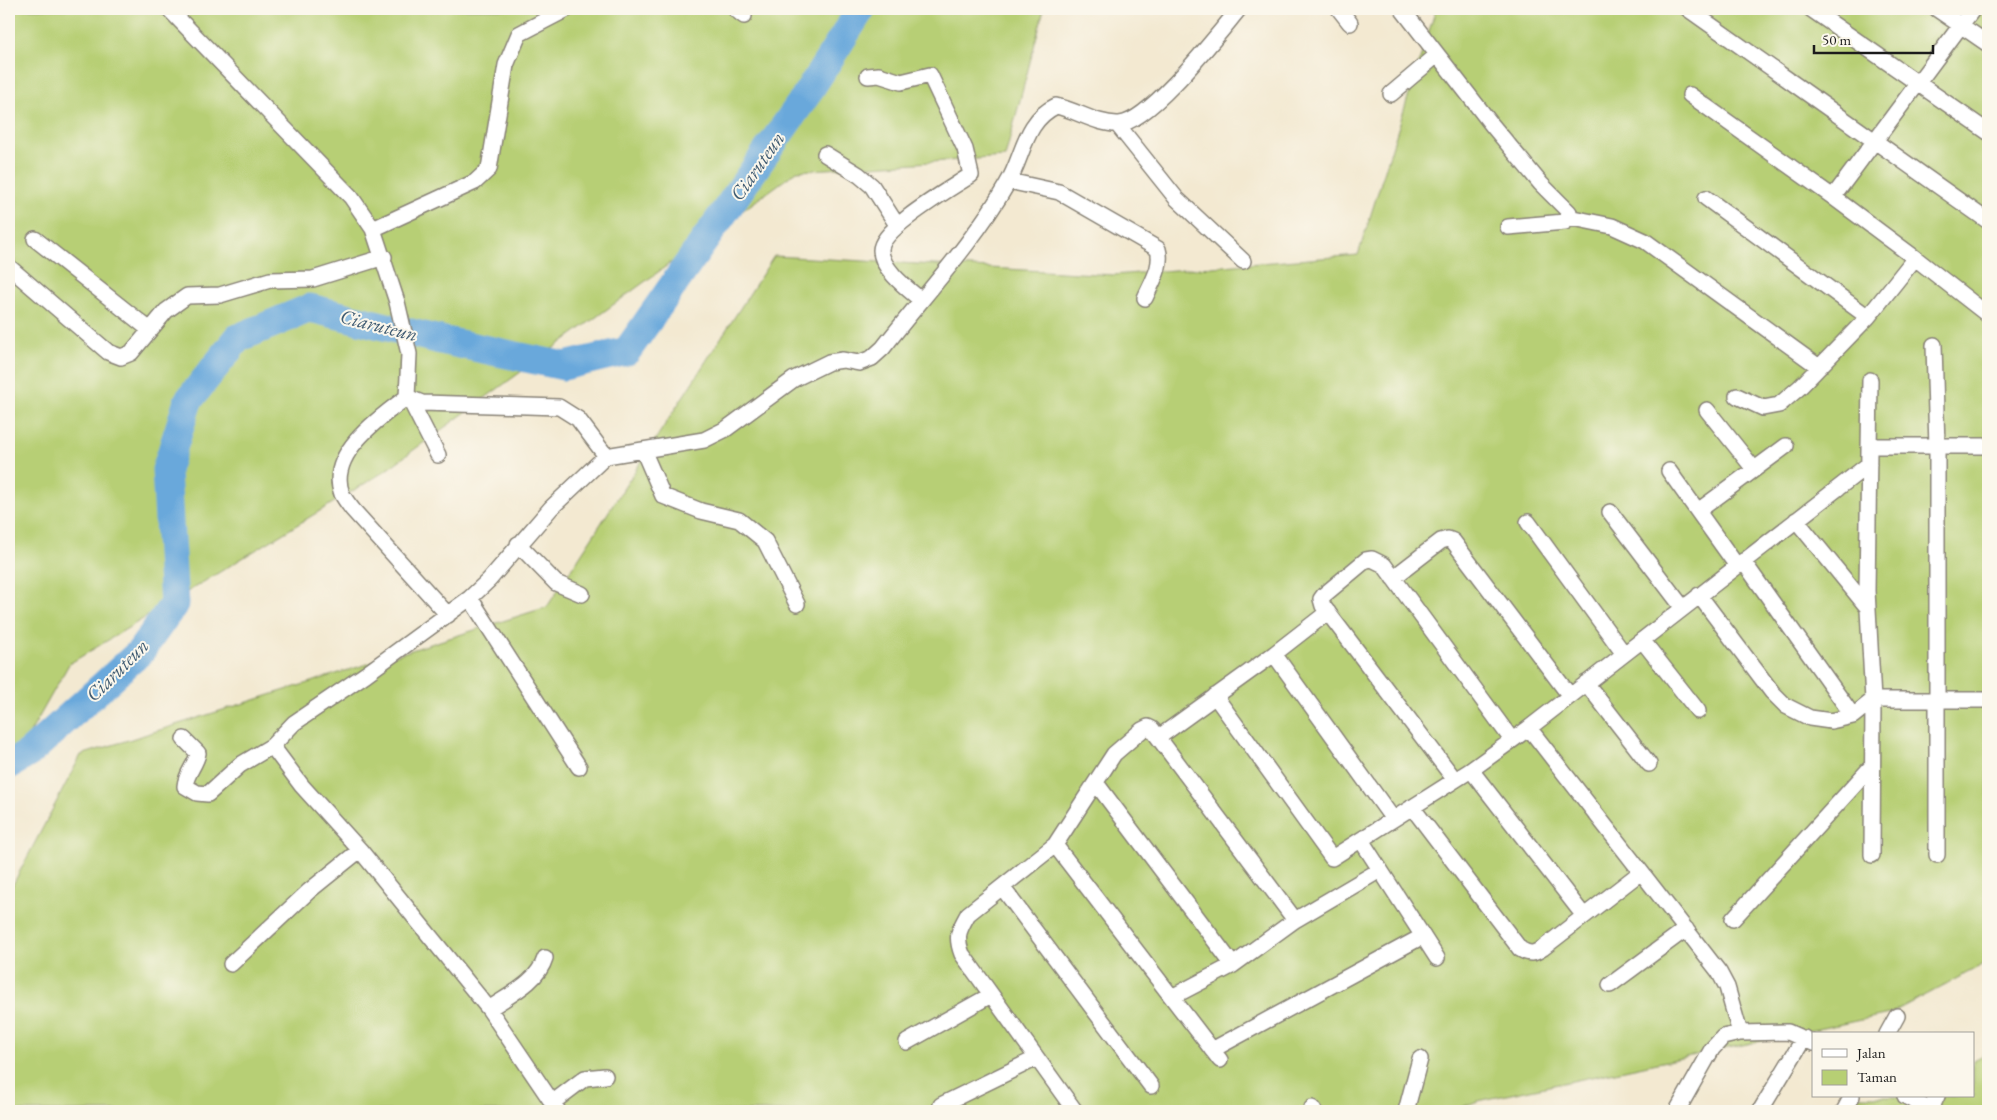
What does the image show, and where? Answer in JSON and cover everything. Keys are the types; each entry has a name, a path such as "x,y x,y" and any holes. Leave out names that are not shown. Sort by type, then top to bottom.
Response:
{"street":[{"path":"169,9 351,197 373,229 384,257 409,354 408,398 438,455"},
{"path":"373,229 475,182 489,169 500,92 506,66 519,34 566,9"},
{"path":"184,739 198,753 197,761 185,778 185,786 197,794 208,794 240,765 272,746 279,736 294,723 470,598 489,580 518,544 551,508 606,456 704,440 726,428 794,379 829,362 843,360 858,363 872,358 884,348 995,204 1009,181 1031,128 1043,112 1056,106 1117,124 1130,121 1160,97 1205,50 1239,9"},
{"path":"1339,9 1350,24"},
{"path":"1402,9 1541,184 1569,212 1565,222 1508,227"},
{"path":"1688,9 1988,221"},
{"path":"1811,9 1988,132"},
{"path":"1938,9 1988,44"},
{"path":"1833,197 1973,9"},
{"path":"1391,94 1437,55"},
{"path":"868,76 879,75 901,82 930,75 965,149 971,175 897,226 883,241 881,252 895,279 921,300"},
{"path":"1690,95 1833,197 1988,315"},
{"path":"1117,124 1176,198 1243,261"},
{"path":"824,154 859,175 872,186 897,226"},
{"path":"1009,181 1059,192 1158,249 1160,257 1159,266 1145,298"},
{"path":"1706,198 1868,317"},
{"path":"1568,217 1612,226 1645,240 1819,367"},
{"path":"36,239 150,330"},
{"path":"9,267 115,356 126,356 166,311 188,296 220,295 270,280 313,279 384,257"},
{"path":"1737,396 1763,408 1779,405 1800,388 1868,317 1915,258"},
{"path":"1934,345 1937,447 1937,855"},
{"path":"1870,380 1868,608 1873,700 1872,855"},
{"path":"408,398 422,403 559,407 578,419 606,456"},
{"path":"408,398 356,442 344,460 340,479 342,495 353,510 448,615"},
{"path":"1707,410 1754,469"},
{"path":"1698,511 1786,446"},
{"path":"1869,446 1988,446"},
{"path":"643,450 663,496 700,511 739,520 765,541 796,604"},
{"path":"1215,696 1332,858 1456,780 1529,728 1869,464"},
{"path":"1668,471 1853,716"},
{"path":"1610,512 1683,608"},
{"path":"1796,520 1868,608"},
{"path":"1528,522 1624,654"},
{"path":"1393,578 1441,542 1448,539 1454,541 1570,696"},
{"path":"518,544 556,583 582,594"},
{"path":"1456,780 1328,612 1321,599 1366,560 1378,561 1393,578 1512,740"},
{"path":"1699,595 1772,692 1786,706 1810,718 1831,721 1853,716 1873,700 1988,700"},
{"path":"470,598 579,767"},
{"path":"1158,737 1274,654 1328,612"},
{"path":"1642,640 1698,711"},
{"path":"1274,654 1393,819"},
{"path":"1586,683 1649,764"},
{"path":"1529,728 1719,972 1727,987 1740,1033"},
{"path":"1075,1111 962,954 958,942 960,930 968,914 1055,845 1114,754 1142,730 1152,729 1295,920"},
{"path":"272,746 302,786 360,850 489,1009 555,1107 585,1071 605,1076"},
{"path":"1732,919 1872,766"},
{"path":"1471,770 1584,916"},
{"path":"1096,784 1233,965"},
{"path":"1412,807 1520,949 1528,953 1535,953 1641,872"},
{"path":"1361,840 1437,958"},
{"path":"1055,845 1216,1055 1423,936"},
{"path":"231,964 308,891 360,850"},
{"path":"1172,997 1233,965 1295,920 1380,870"},
{"path":"1002,887 1151,1086"},
{"path":"1610,985 1686,929"},
{"path":"489,1009 532,978 541,969 545,958"},
{"path":"907,1042 991,995"},
{"path":"1888,1032 1897,1016"},
{"path":"1677,1111 1712,1049 1723,1037 1740,1033 1788,1032 1809,1041 1760,1111"},
{"path":"941,1106 1037,1058"},
{"path":"1406,1111 1420,1059"},
{"path":"1844,1111 1851,1098"},
{"path":"1908,1098 1930,1111 1936,1098"}],"green space":[{"path":"9,9 1044,9 1005,157 797,171 382,473 69,664 9,770"},
{"path":"1436,9 1988,9 1988,962 1889,1014 1478,1101 1451,1111 9,1111 9,892 81,755 547,607 774,256 1114,275 1358,255"},
{"path":"1988,1052 1988,1111 1803,1111 1852,1098 1974,1098 1974,1059"}],"waterway":[{"name":"Ciaruteun","path":"9,765 29,753 140,652 174,604 166,470 188,401 238,338 310,308 436,339 564,366 627,351 805,97 861,9"}]}
